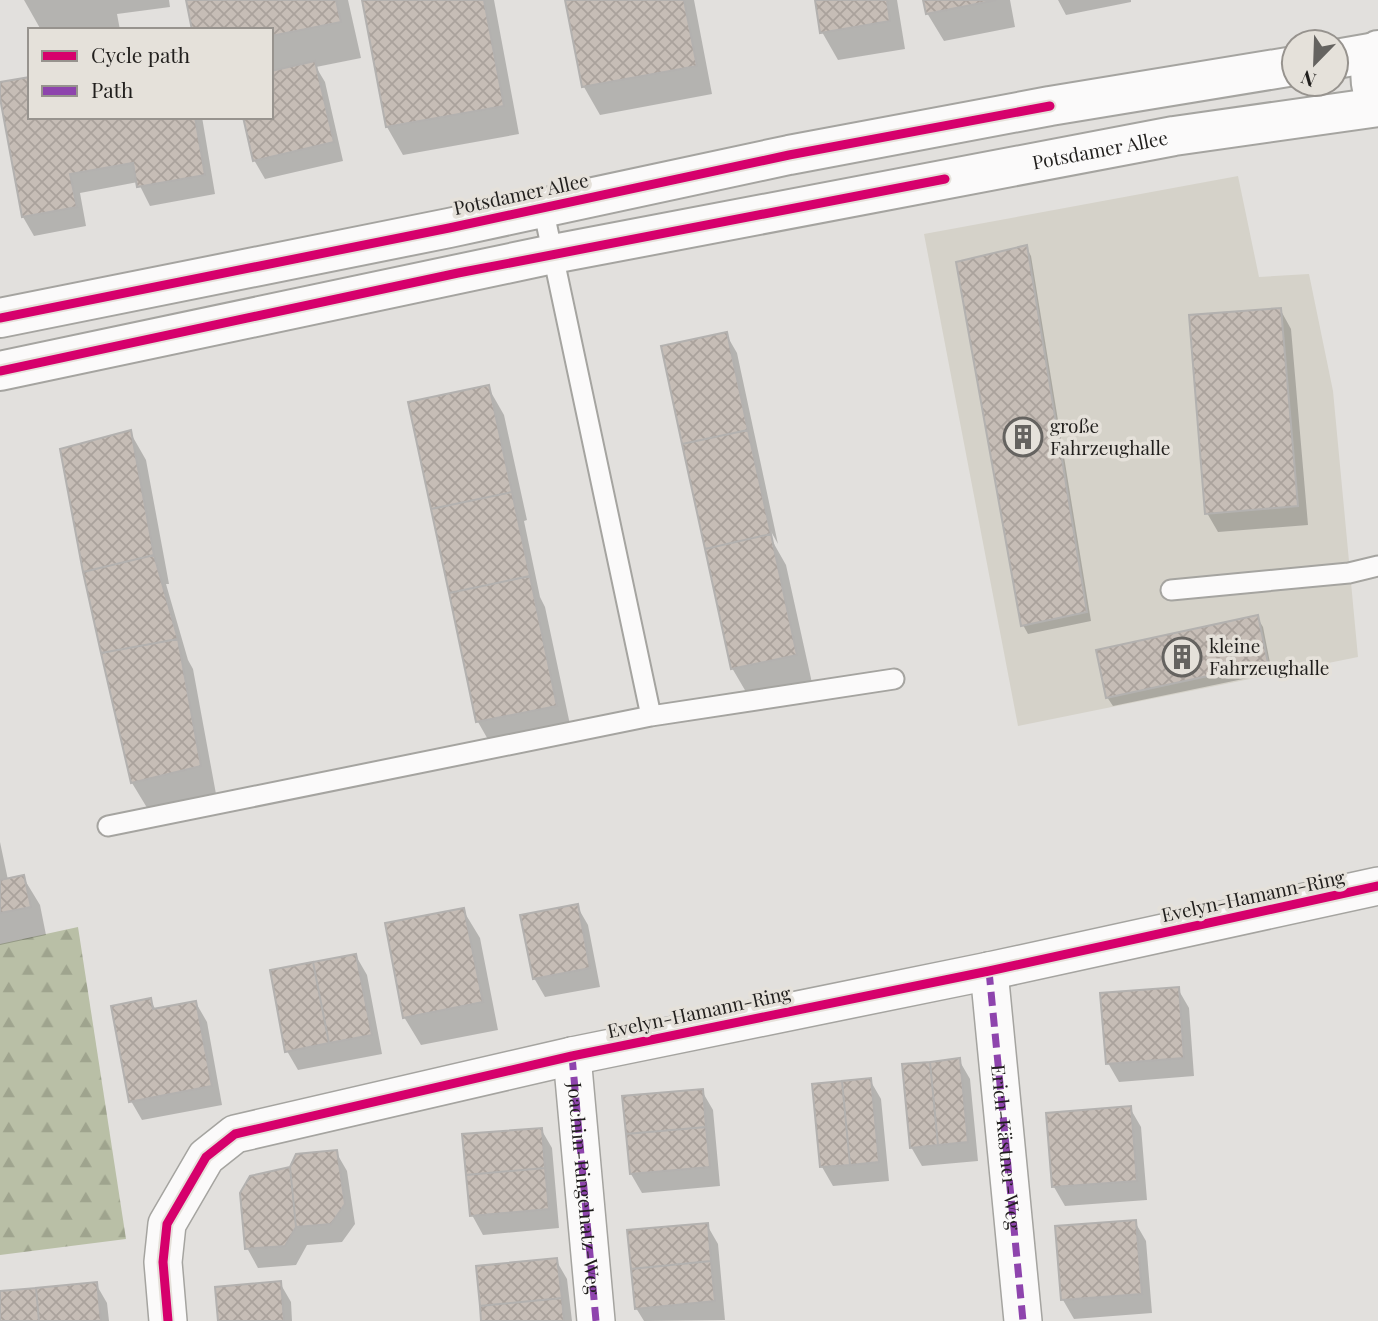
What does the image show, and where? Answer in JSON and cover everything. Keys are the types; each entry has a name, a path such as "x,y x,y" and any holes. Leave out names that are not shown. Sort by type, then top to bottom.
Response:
{"street":[{"path":"1350,56 1377,51"},
{"path":"1377,51 1371,66 1370,80 1372,94 1378,106"},
{"name":"Potsdamer Allee","path":"0,318 543,208 789,155 1036,109 1280,68"},
{"name":"Potsdamer Allee","path":"0,371 553,254 1174,136 1378,106"},
{"name":"Evelyn-Hamann-Ring","path":"168,1321 163,1262 167,1224 206,1157 235,1134 572,1056 989,971 1378,886"},
{"name":"Erich-Kästner-Weg","path":"989,971 1023,1321"},
{"name":"Joachim-Ringelnatz-Weg","path":"572,1056 596,1321"}],"lane":[{"path":"543,208 651,716"},
{"path":"1171,590 1349,573 1378,566"},
{"path":"108,826 651,716 894,680"}],"shaded area":[{"path":"1238,176 1259,277 1309,274 1333,391 1358,657 1018,726 924,234"}],"green space":[{"path":"78,927 126,1239 0,1255 0,944"}],"building":[{"path":"186,0 336,0 341,22 273,36 273,28 192,28"},
{"path":"362,0 484,0 504,106 386,127"},
{"path":"565,0 684,0 697,66 582,87"},
{"path":"815,0 887,0 890,21 820,33"},
{"path":"923,0 996,0 926,14"},
{"path":"315,61 334,142 253,161 243,119 273,119 273,71"},
{"path":"28,77 28,119 195,119 205,175 137,187 133,163 70,174 77,207 22,217 0,98 0,82"},
{"name":"große Fahrzeughalle","path":"1027,245 1087,612 1021,626 956,262"},
{"path":"1281,308 1298,506 1205,514 1189,315"},
{"path":"727,332 748,430 682,444 661,346"},
{"path":"489,385 512,492 431,509 408,402"},
{"path":"131,430 154,555 83,572 60,449"},
{"path":"748,430 771,534 705,549 682,444"},
{"path":"512,492 530,576 449,593 431,509"},
{"path":"771,534 797,655 731,669 705,549"},
{"path":"154,555 178,639 101,653 83,572"},
{"path":"530,576 557,706 476,722 449,593"},
{"name":"kleine Fahrzeughalle","path":"1258,615 1268,663 1106,698 1096,650"},
{"path":"178,639 201,766 131,783 101,653"},
{"path":"24,875 31,907 0,913 0,880"},
{"path":"578,904 590,968 533,979 520,915"},
{"path":"464,908 483,1002 403,1018 385,923"},
{"path":"356,954 372,1035 329,1043 313,962"},
{"path":"313,962 329,1043 285,1052 270,970"},
{"path":"1179,987 1184,1058 1106,1064 1100,993"},
{"path":"151,998 153,1009 196,1001 212,1086 129,1102 111,1006"},
{"path":"960,1058 968,1142 938,1145 930,1062"},
{"path":"930,1062 938,1145 910,1148 902,1064"},
{"path":"871,1078 879,1162 850,1165 842,1081"},
{"path":"842,1081 850,1165 820,1167 812,1084"},
{"path":"703,1089 706,1127 626,1134 622,1096"},
{"path":"1131,1106 1137,1181 1052,1187 1046,1113"},
{"path":"706,1127 710,1167 630,1174 626,1134"},
{"path":"542,1128 545,1168 466,1175 462,1134"},
{"path":"337,1150 345,1204 331,1224 296,1227 290,1167 296,1154"},
{"path":"290,1167 296,1227 285,1246 245,1249 240,1193 250,1176"},
{"path":"545,1168 549,1209 470,1216 466,1175"},
{"path":"1136,1220 1142,1294 1061,1300 1055,1226"},
{"path":"708,1223 711,1261 631,1269 627,1230"},
{"path":"557,1258 562,1298 480,1306 476,1266"},
{"path":"711,1261 715,1301 635,1309 631,1269"},
{"path":"281,1281 284,1321 218,1321 215,1287"},
{"path":"97,1282 101,1321 39,1321 36,1288"},
{"path":"36,1288 39,1321 0,1321 0,1291"},
{"path":"562,1298 564,1321 481,1321 480,1306"}],"marked path":[{"path":"989,971 1023,1321"},
{"path":"572,1056 596,1321"}],"cycle path":[{"path":"0,318 449,228 789,155 1050,106"},
{"path":"0,371 458,273 945,179"},
{"path":"168,1321 163,1262 167,1224 206,1157 235,1134 572,1056 989,971 1378,886"}],"place":[{"name":"große Fahrzeughalle","path":"1023,437"},
{"name":"kleine Fahrzeughalle","path":"1182,657"}]}
